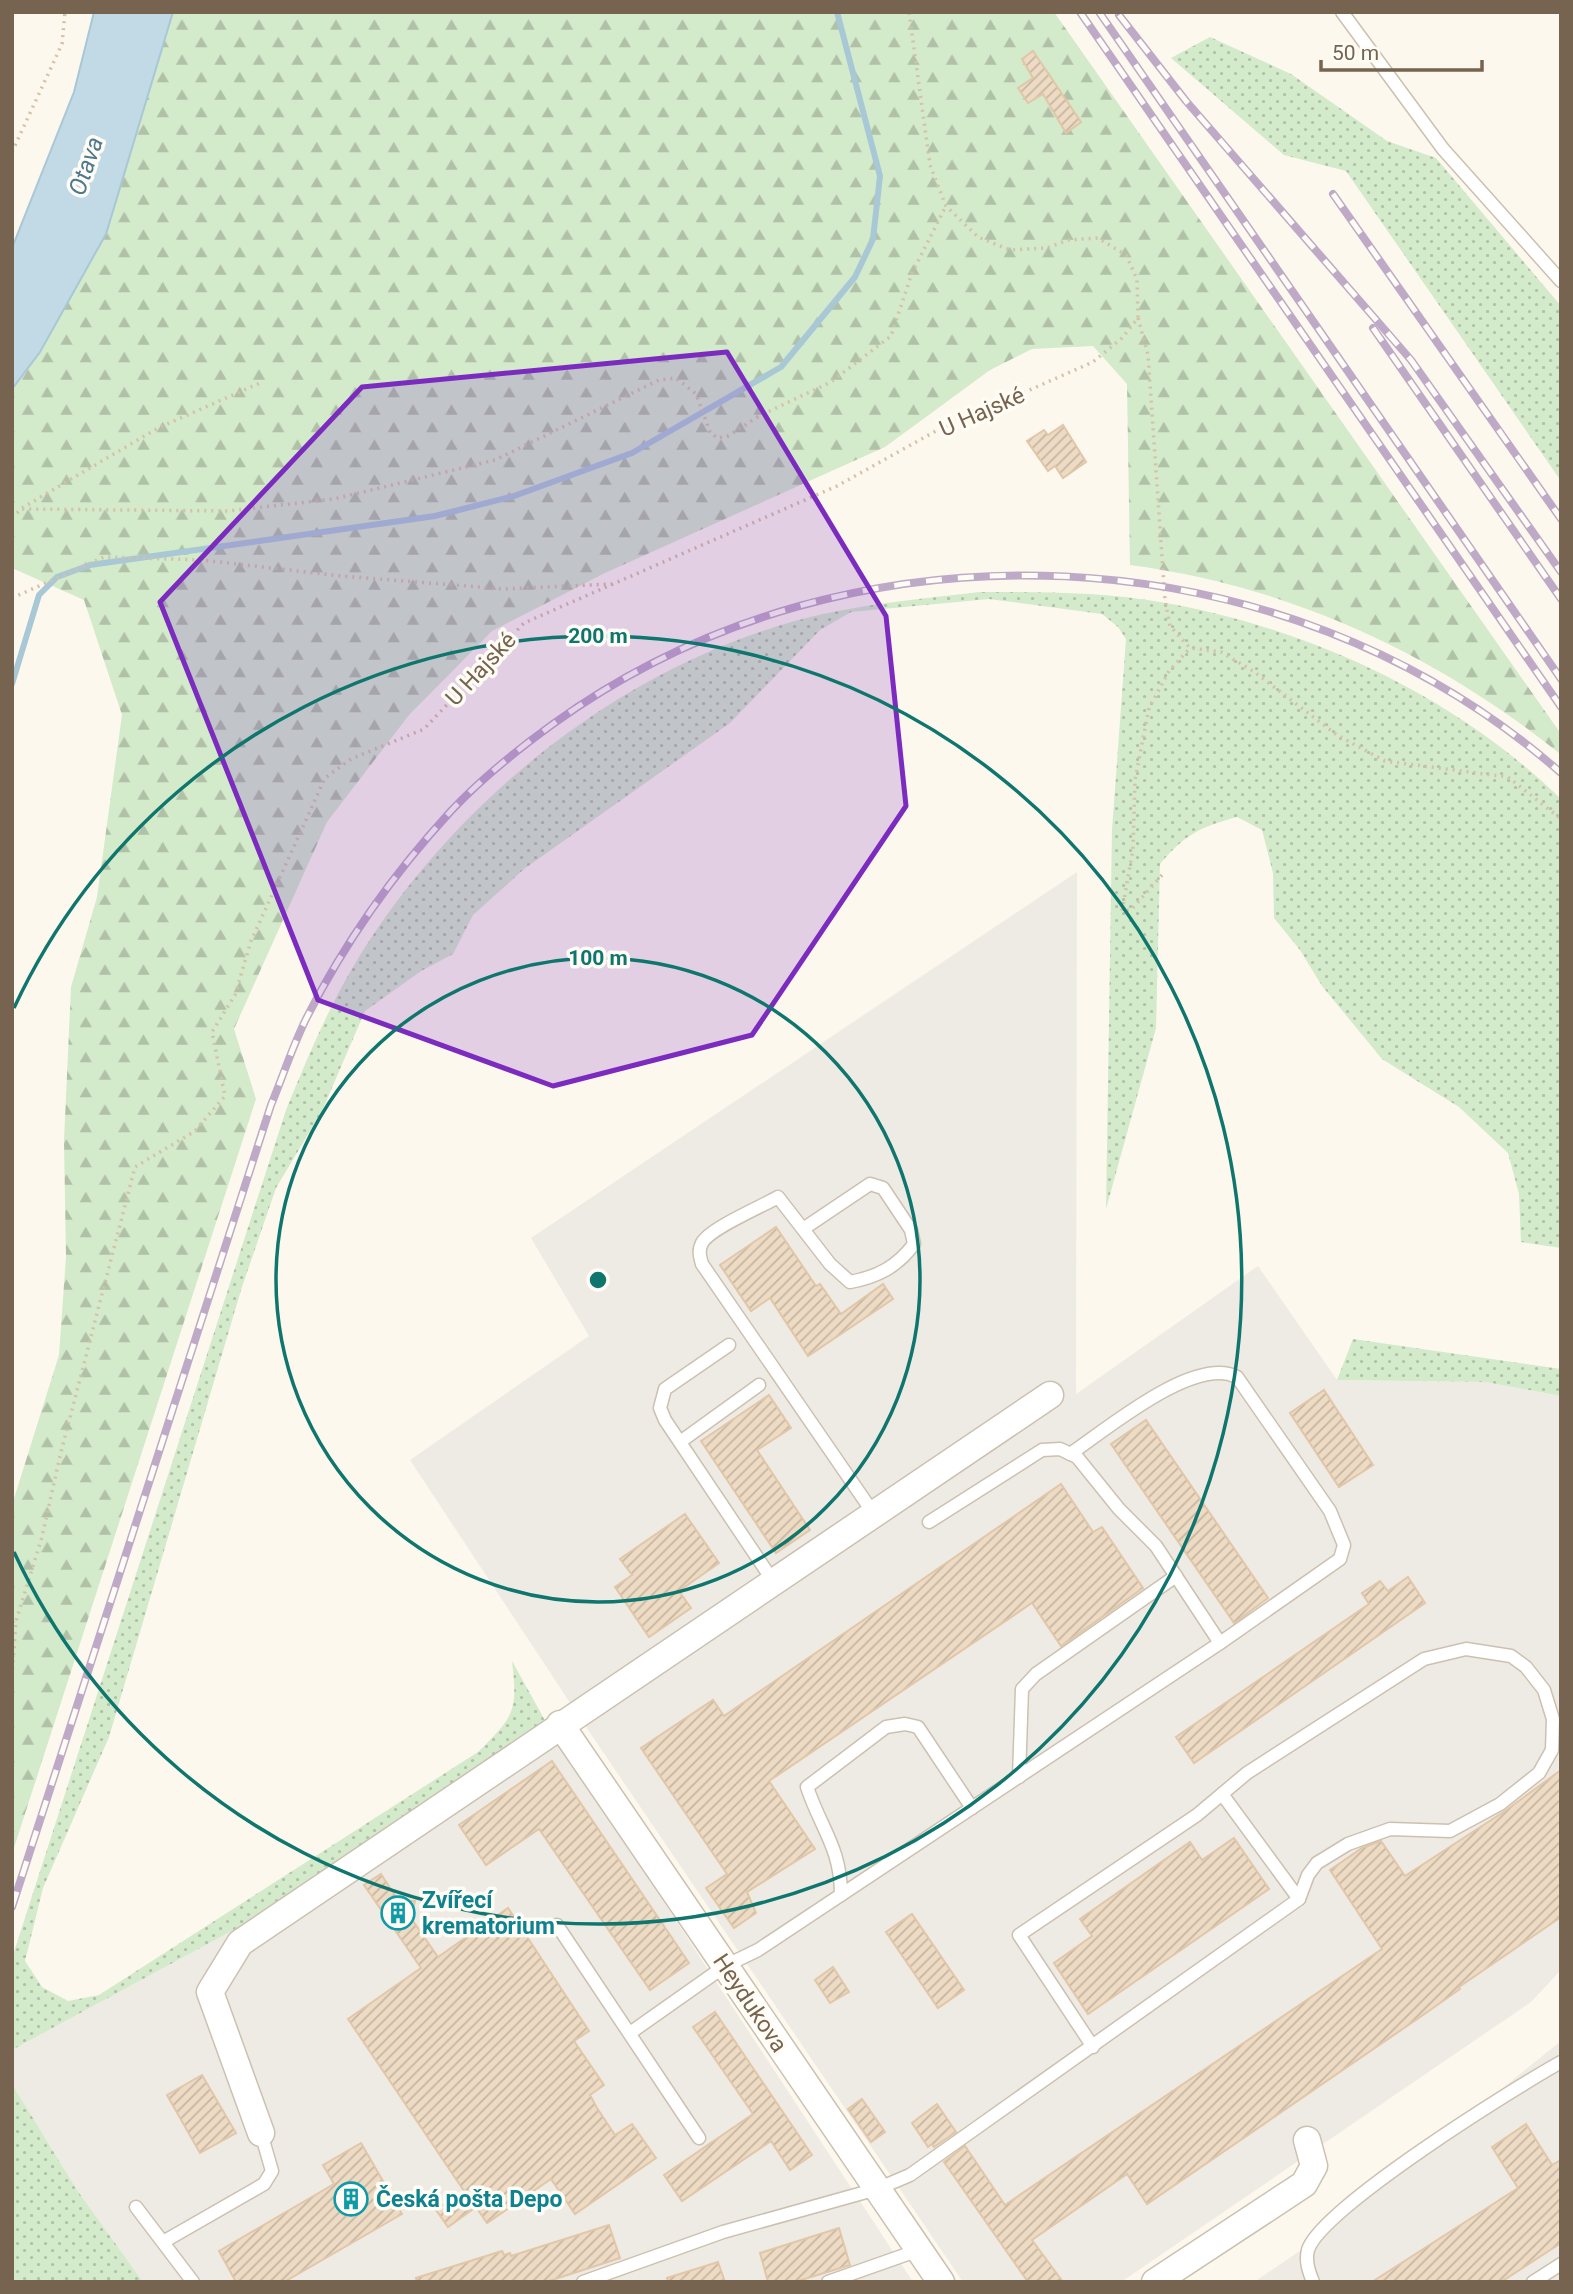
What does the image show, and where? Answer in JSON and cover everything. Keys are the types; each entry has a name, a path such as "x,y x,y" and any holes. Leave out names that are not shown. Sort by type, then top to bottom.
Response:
{"street":[{"path":"261,2133 210,1992 240,1943 1050,1395"},
{"name":"Heydukova","path":"560,1724 941,2282"},
{"path":"1155,2282 1304,2184 1314,2166 1307,2140"}],"lane":[{"path":"1342,12 1443,149 1561,281"},
{"path":"803,1229 870,1184 883,1188 911,1230 914,1244 903,1259 874,1277 850,1282 830,1264 778,1197 716,1230 702,1242 699,1254 702,1264 874,1514"},
{"path":"729,1345 665,1389 660,1408 774,1581"},
{"path":"630,2034 725,1966 758,1950 1220,1643 1340,1559 1344,1545 1330,1511 1237,1377 1227,1371 1207,1371 1181,1380 1070,1454"},
{"path":"680,1441 760,1385"},
{"path":"929,1522 1042,1450 1060,1450 1070,1454 1077,1457 1119,1509 1156,1546 1220,1643"},
{"path":"1019,1777 1023,1689 1036,1674 1176,1576"},
{"path":"583,2282 723,2232 877,2189 910,2175 1093,2046 1299,1899 1308,1875 1317,1863 1348,1844 1390,1829 1450,1831 1500,1804 1539,1773 1552,1750 1553,1719 1544,1690 1526,1667 1511,1656 1466,1649 1424,1659 1247,1773 1197,1815 1019,1935 1093,2046"},
{"path":"841,1895 841,1874 835,1846 807,1787 886,1727 905,1724 918,1727 972,1808"},
{"path":"1222,1794 1299,1899"},
{"path":"557,1925 699,2138"},
{"path":"1313,2282 1308,2268 1308,2250 1332,2220 1392,2170 1561,2062"},
{"path":"163,2242 264,2184 272,2171 261,2133"},
{"path":"136,2207 194,2282"},
{"path":"828,2282 919,2250"},
{"path":"1533,2282 1561,2264"}],"path":[{"path":"12,152 62,44 65,12"},
{"path":"909,12 930,165 946,206 978,237 1010,250 1047,248 1068,240 1098,238 1126,254 1137,279 1138,318 1148,355 1165,600 1170,626 1191,648 1221,652 1253,671 1337,735 1385,761 1508,777 1561,819"},
{"path":"20,509 228,511 334,499 495,460 659,380 676,378 696,394 710,432 717,438 728,436 759,416 831,382 891,336 912,272 946,206"},
{"name":"U Hajské","path":"12,1676 16,1621 42,1537 60,1456 135,1167 195,1131 225,1097 212,1032 235,995 251,941 324,778 351,758 424,729 524,623 837,486 934,432 1093,362 1122,338 1138,318"},
{"path":"12,519 20,509 158,428 260,383"},
{"path":"12,598 104,557 202,560 341,576 504,589 614,583"},
{"path":"1162,875 1131,910 1122,911 1133,849 1135,780 1149,708 1169,671 1191,648"}],"highlighted area":[{"path":"727,352 886,616 906,806 752,1035 553,1086 318,1000 160,602 362,387"}],"shaded area":[{"path":"1077,872 1076,1394 1258,1266 1337,1380 1486,1382 1561,1396 1561,1970 1531,2002 1121,2282 963,2282 586,1727 410,1460 589,1336 531,1238"},
{"path":"547,1724 913,2282 143,2282 77,2190 12,2084 12,2050 252,1920"},
{"path":"1561,2041 1561,2282 1254,2282 1307,2246"}],"green space":[{"path":"173,12 1054,12 1561,734 1559,753 1462,684 1357,629 1303,607 1247,589 1130,565 1127,384 1093,346 1032,349 990,370 885,447 605,573 492,631 409,715 327,822 234,1029 256,1099 12,1854 12,1505 59,1355 66,1257 64,1141 71,987 97,897 122,715 84,600 12,568 12,389 40,352 106,234"},
{"path":"1210,37 1291,74 1387,141 1436,158 1561,306 1561,481 1346,171 1284,155 1171,58"},
{"path":"980,592 1115,596 1215,613 1270,629 1376,671 1426,698 1474,728 1519,762 1561,799 1561,1248 1521,1242 1519,1194 1508,1153 1459,1107 1382,1059 1322,986 1300,950 1274,918 1273,873 1262,830 1237,817 1194,833 1160,864 1156,1028 1106,1209 1112,830 1126,639 1118,627 1102,614 989,599 851,612 820,630 730,723 524,869 473,915 453,954 421,971 365,1011 322,1111 276,1188 241,1290 109,1737 43,1888 25,1961 42,1987 68,2001 99,1995 478,1752 499,1730 511,1712 514,1692 512,1661 547,1724 252,1920 12,2050 12,1958 286,1110 343,984 394,905 441,847 495,793 553,744 616,701 682,664 751,635 823,614"},
{"path":"1353,1339 1561,1369 1561,1396 1486,1382 1337,1380"},
{"path":"12,2084 77,2190 143,2282 12,2282"}],"water":[{"name":"Otava","path":"94,12 173,12 106,234 40,352 12,389 12,248 74,92"}],"building":[{"path":"1033,51 1081,122 1066,133 1043,94 1028,103 1018,88 1033,78 1022,59"},
{"path":"1063,425 1086,462 1063,478 1055,466 1048,471 1027,441 1044,430 1048,435"},
{"path":"776,1227 816,1286 820,1284 841,1314 883,1284 893,1299 808,1356 770,1298 751,1311 720,1265"},
{"path":"1324,1390 1373,1465 1339,1487 1290,1413"},
{"path":"769,1395 791,1428 757,1450 810,1530 776,1553 701,1441"},
{"path":"1146,1420 1268,1598 1234,1623 1111,1444"},
{"path":"1061,1484 1093,1532 1102,1527 1143,1588 1061,1646 1032,1603 769,1781 815,1849 747,1892 756,1913 734,1928 706,1888 727,1874 641,1748 713,1700 724,1716"},
{"path":"685,1514 719,1563 679,1591 691,1608 649,1637 615,1587 632,1575 620,1559"},
{"path":"1408,1577 1425,1603 1194,1763 1176,1737 1369,1604 1362,1593 1380,1581 1388,1591"},
{"path":"552,1761 689,1963 650,1990 539,1829 486,1865 459,1825"},
{"path":"1561,1770 1561,1917 1147,2204 1127,2174 1032,2240 1063,2282 1028,2282 944,2162 965,2146 1005,2205 1382,1949 1330,1870 1362,1848 1381,1841 1405,1876 1505,1811"},
{"path":"1234,1838 1269,1889 1088,2014 1054,1963 1092,1936 1080,1919 1190,1842 1202,1860"},
{"path":"381,1874 398,1900 415,1901 411,1918 438,1957 508,1908 589,2031 574,2041 604,2085 590,2095 597,2108 615,2135 632,2124 656,2158 575,2214 551,2179 487,2223 476,2207 448,2227 436,2210 464,2191 348,2019 421,1968 364,1885"},
{"path":"912,1914 964,1990 938,2008 886,1932"},
{"path":"833,1967 849,1992 830,2003 815,1980"},
{"path":"715,2012 812,2155 790,2170 771,2141 682,2201 664,2175 753,2114 693,2027"},
{"path":"202,2075 236,2133 200,2153 167,2095"},
{"path":"862,2099 885,2132 871,2142 848,2109"},
{"path":"937,2104 956,2132 934,2147 932,2144 928,2147 912,2123"},
{"path":"1526,2124 1552,2165 1561,2160 1561,2243 1501,2282 1372,2282 1518,2188 1492,2147"},
{"name":"Česká pošta Depo","path":"361,2143 402,2214 284,2282 236,2282 219,2251 334,2184 323,2165"},
{"path":"609,2225 620,2258 546,2282 417,2282 416,2278 502,2251 504,2255 510,2253 511,2256"},
{"path":"839,2228 850,2265 795,2282 768,2282 760,2253"},
{"path":"718,2262 725,2282 668,2282 667,2278"}],"waterway":[{"path":"12,684 39,595 57,577 90,565 435,516 514,496 632,453 781,367 855,277 873,239 880,176 837,12"}],"railway":[{"path":"1080,12 1561,707"},
{"path":"1099,12 1561,679"},
{"path":"1119,15 1186,101 1411,360 1561,572"},
{"path":"1333,194 1561,519"},
{"path":"1373,328 1561,599"},
{"path":"12,1907 271,1105 302,1028 354,935 410,859 451,811 475,788 553,724 670,654 797,607 930,581 1065,576 1199,594 1329,632 1451,692 1561,773"}],"place":[{"name":"Zvířecí krematorium","path":"398,1913"},
{"name":"Česká pošta Depo","path":"351,2199"}]}
